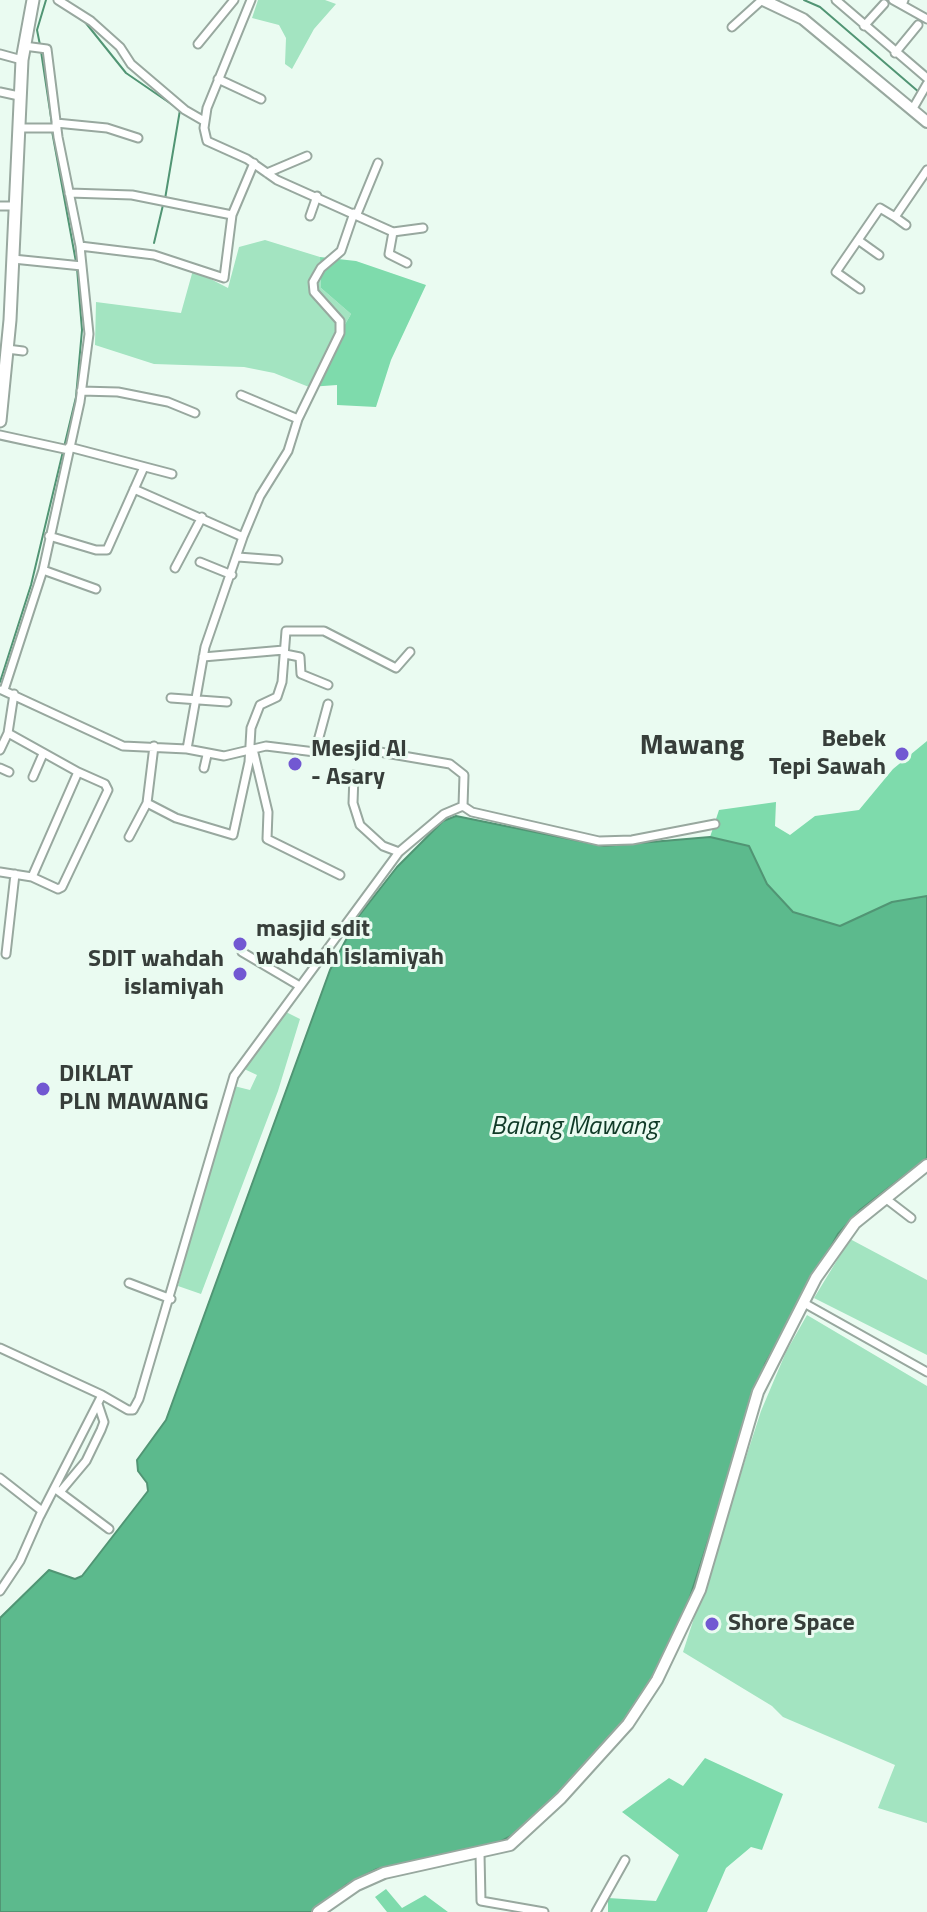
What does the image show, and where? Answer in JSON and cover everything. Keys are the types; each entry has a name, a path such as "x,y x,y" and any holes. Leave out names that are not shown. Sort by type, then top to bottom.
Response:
{"main road":[{"path":"0,421 7,349 5,318 13,259 19,96 33,0"}],"street":[{"path":"58,0 91,21 120,47 131,64 185,110 204,121"},
{"path":"198,44 234,0"},
{"path":"251,0 204,121 207,141 393,232 423,228"},
{"path":"732,27 762,0 803,19 927,122"},
{"path":"836,0 927,78"},
{"path":"893,0 927,19"},
{"path":"905,4 914,0"},
{"path":"864,26 884,4"},
{"path":"895,53 918,25"},
{"path":"28,47 47,49 56,126 80,246 76,266 89,334 81,391 43,570 2,690 123,746 187,749 207,755 273,746 315,752 372,750 450,764 464,775 463,806"},
{"path":"0,54 22,60"},
{"path":"218,79 261,99"},
{"path":"913,108 927,84"},
{"path":"0,92 19,96"},
{"path":"18,128 107,128 138,138"},
{"path":"267,173 307,156"},
{"path":"80,246 154,255 224,278 232,215 254,163"},
{"path":"187,749 203,657 243,537 260,496 288,451 298,419 341,326 314,292 313,282 321,268 341,251 378,163"},
{"path":"895,217 927,170"},
{"path":"69,193 132,195 232,215"},
{"path":"310,216 317,196"},
{"path":"0,206 15,206"},
{"path":"860,289 836,272 880,208 906,225"},
{"path":"393,232 389,254 407,263"},
{"path":"858,240 879,255"},
{"path":"13,259 76,266"},
{"path":"7,349 23,351"},
{"path":"81,391 118,392 168,402 195,413"},
{"path":"241,395 298,419"},
{"path":"0,435 172,474"},
{"path":"49,536 107,550 144,467"},
{"path":"134,489 243,537"},
{"path":"175,568 202,517"},
{"path":"238,557 278,560"},
{"path":"200,562 232,575"},
{"path":"43,570 96,589"},
{"path":"147,803 176,818 233,835 251,751 251,728 260,705 279,694 288,629 332,633 396,668 410,652"},
{"path":"203,657 285,652 300,657 301,674 328,685"},
{"path":"0,750 8,733 14,694"},
{"path":"171,698 227,702"},
{"path":"315,752 328,704"},
{"path":"0,872 32,877 55,888 62,887 105,796 106,785 8,733"},
{"path":"129,837 147,803 154,746"},
{"path":"251,751 267,809 267,839 340,875"},
{"path":"33,777 43,754"},
{"path":"204,768 207,755"},
{"path":"0,768 9,772"},
{"path":"32,877 78,772"},
{"path":"354,775 353,803 360,825 383,846 399,852"},
{"path":"463,806 472,812 599,841 632,840 715,824"},
{"path":"0,1348 128,1410 136,1406 171,1299 202,1178 234,1076 298,985 399,852 444,814 463,806"},
{"path":"6,954 15,874"},
{"path":"242,952 298,985"},
{"path":"318,1912 357,1885 384,1873 497,1850 524,1836 602,1756 657,1680 700,1590 758,1392 804,1303 841,1238 927,1165"},
{"path":"885,1198 911,1218"},
{"path":"129,1283 171,1299"},
{"path":"804,1303 927,1372"},
{"path":"58,1491 102,1395"},
{"path":"0,1591 20,1561 41,1514 86,1461 104,1422 98,1404"},
{"path":"0,1478 41,1514"},
{"path":"58,1491 107,1527"},
{"path":"480,1854 481,1901 544,1912"},
{"path":"596,1912 625,1860"}],"shaded area":[{"path":"258,0 325,0 336,4 314,29 292,69 285,64 286,38 279,25 252,18"},
{"path":"265,240 320,257 321,288 351,314 309,387 274,373 244,367 154,364 95,345 96,302 181,313 193,270 228,288 239,247"},
{"path":"320,257 356,261 426,285 391,360 376,407 337,405 337,385 309,387 351,314 321,288"},
{"path":"927,741 927,896 892,902 840,926 793,912 767,884 749,846 710,837 719,810 776,802 775,826 790,835 815,816 859,810 893,769"},
{"path":"284,1011 300,1019 278,1091 201,1294 178,1286 230,1085 250,1090 257,1075 242,1068"},
{"path":"850,1239 927,1280 927,1355 814,1298"},
{"path":"807,1315 927,1386 927,1823 878,1808 895,1765 783,1717 772,1706 683,1652 761,1411 786,1352"},
{"path":"705,1758 783,1794 762,1850 751,1847 726,1868 707,1912 608,1912 608,1898 656,1901 679,1855 622,1812 669,1778 683,1786"},
{"path":"386,1889 402,1908 425,1895 448,1912 387,1912 375,1897"}],"water":[{"name":"Balang Mawang","path":"456,816 604,846 710,837 749,846 767,884 793,912 840,926 892,902 927,896 927,1158 860,1210 838,1234 765,1364 689,1600 648,1686 617,1733 526,1828 494,1845 377,1869 346,1885 312,1912 0,1912 0,1618 49,1570 75,1579 82,1576 148,1491 147,1483 138,1471 137,1460 166,1420 330,970 358,917 397,867 443,821"}],"waterway":[{"path":"40,45 37,30 46,0"},
{"path":"804,0 820,7 920,93"},
{"path":"68,11 85,22 126,73 180,110 165,199"},
{"path":"41,51 52,124"},
{"path":"52,131 76,262"},
{"path":"154,243 163,205"},
{"path":"0,682 31,585 76,397 82,330 77,268"}],"place":[{"name":"Bebek Tepi Sawah","path":"902,754"},
{"name":"Mesjid Al - Asary","path":"295,764"},
{"name":"masjid sdit wahdah islamiyah","path":"240,944"},
{"name":"SDIT wahdah islamiyah","path":"240,974"},
{"name":"DIKLAT PLN MAWANG","path":"43,1089"},
{"name":"Shore Space","path":"712,1624"}],"district":[{"name":"Mawang","path":"692,747"}]}
